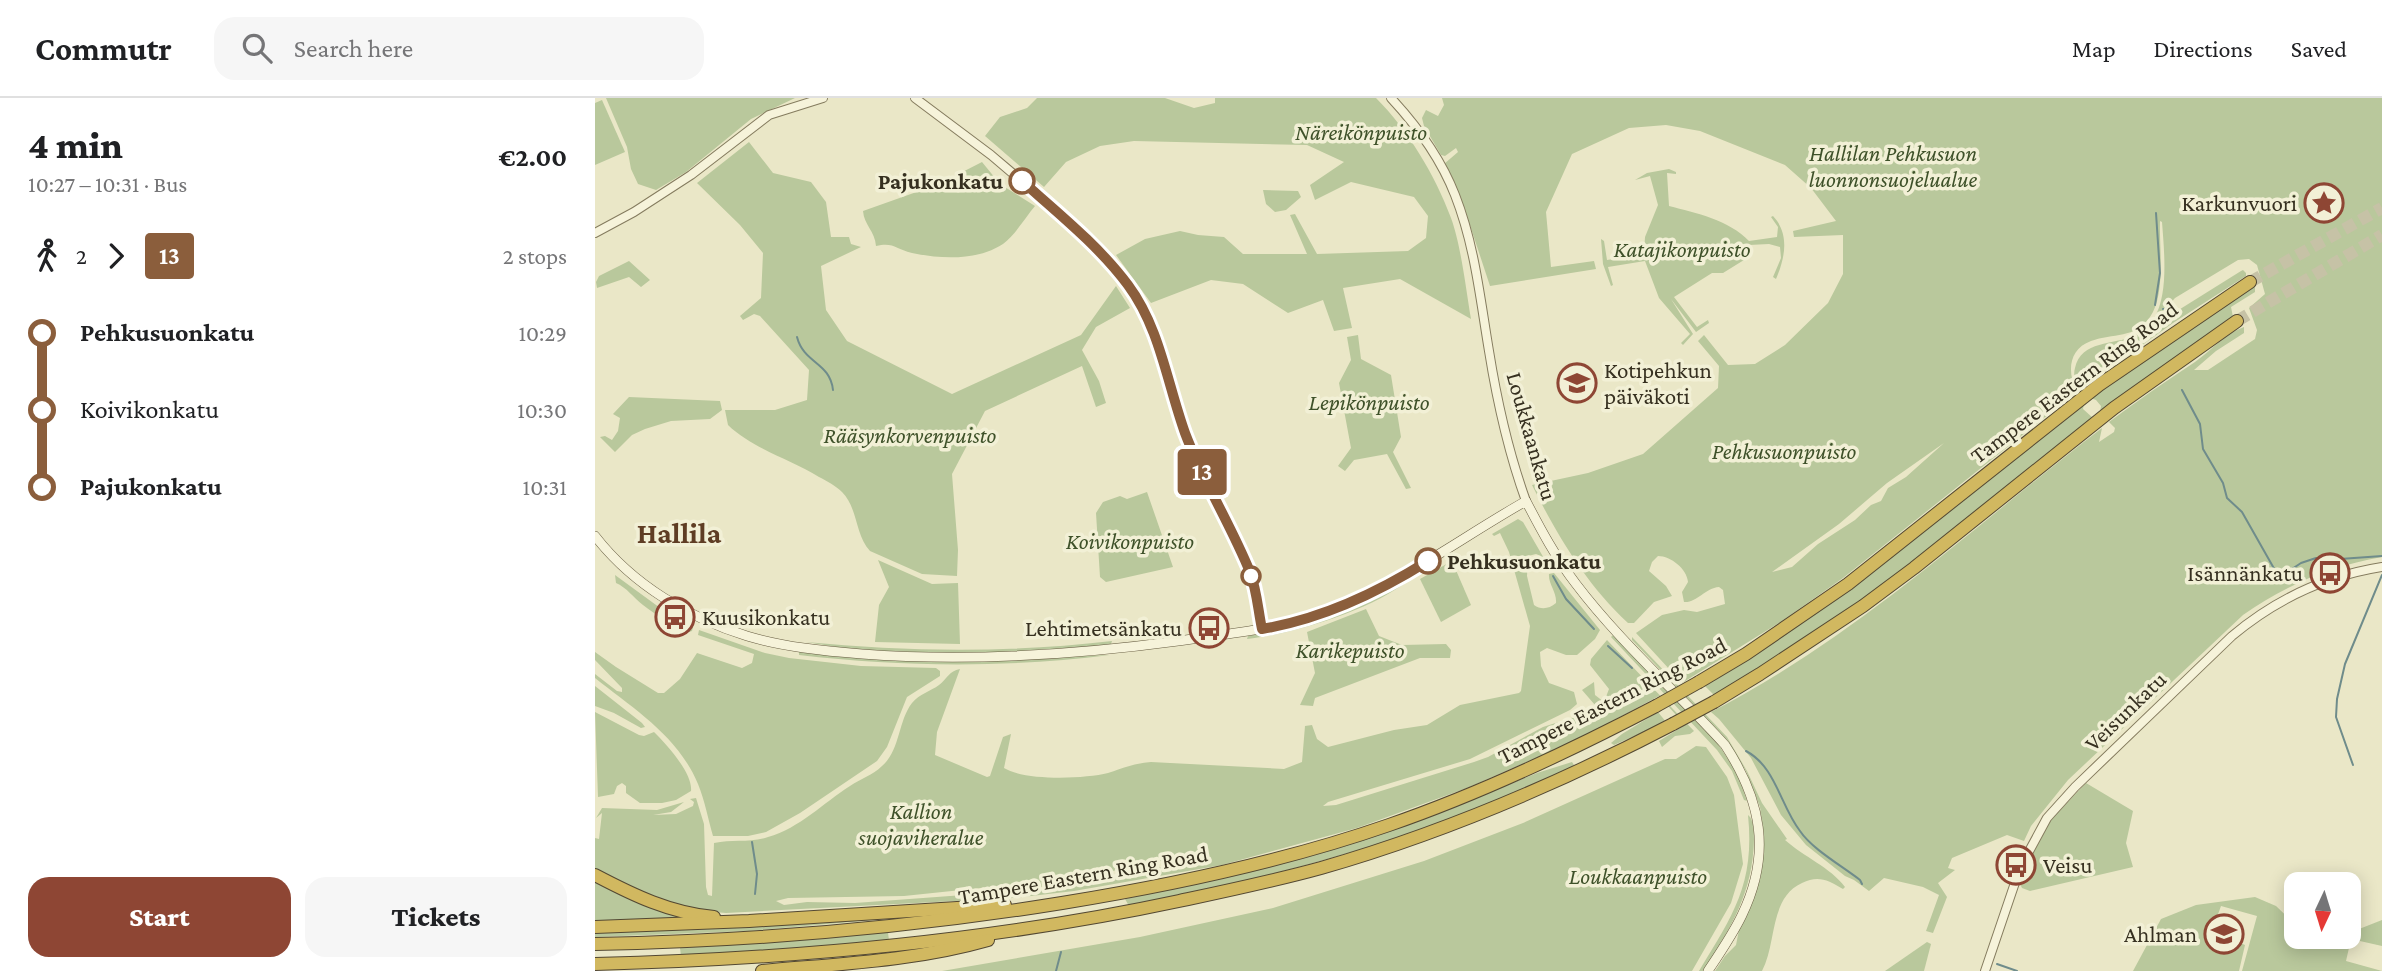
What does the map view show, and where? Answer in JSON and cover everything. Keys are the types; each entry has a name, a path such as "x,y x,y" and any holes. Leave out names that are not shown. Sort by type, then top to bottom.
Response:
{"highway":[{"name":"Tampere Eastern Ring Road","path":"595,944 724,940 835,932 930,922 1122,893 1249,866 1389,825 1536,767 1656,706 1756,647 1848,584 2099,385 2250,282"},
{"name":"Tampere Eastern Ring Road","path":"595,964 777,956 887,946 1028,929 1122,913 1254,885 1396,844 1544,787 1673,724 1783,660 1914,568 2114,408 2237,321"},
{"path":"595,875 632,894 666,907 704,916 749,921"},
{"path":"595,927 749,921 978,906 1051,905"},
{"path":"762,971 901,957 959,948 1028,929"}],"main road":[{"path":"595,536 630,573 680,608 737,633 797,647 905,657 1015,656 1116,649 1262,629 1317,615 1367,595 1411,572 1527,501"},
{"name":"Loukkaankatu","path":"1527,501 1548,542 1575,583 1725,745 1752,794 1759,842 1756,873 1742,916 1708,971"}],"street":[{"path":"595,233 632,213 685,178 769,115 823,98"},
{"path":"915,98 991,155 1037,194 1110,262 1129,286 1156,337 1179,417 1193,453 1250,573 1258,599 1262,629"},
{"name":"Loukkaankatu","path":"1391,98 1419,132 1455,195 1474,257 1489,354 1527,501"},
{"name":"Veisunkatu","path":"1985,971 2020,869 2034,839 2047,818 2075,787 2232,636 2259,615 2291,595 2316,584 2354,572 2382,567"}],"green space":[{"path":"606,98 795,98 751,119 686,172 656,190 638,184 631,169 627,147"},
{"name":"Näreikönpuisto","path":"1037,98 1165,98 1194,108 1215,103 1215,98 1376,98 1410,139 1429,170 1451,218 1458,241 1471,319 1400,279 1343,288 1352,328 1334,331 1323,300 1288,313 1243,284 1211,280 1151,303 1116,255 1145,239 1180,231 1224,237 1243,254 1307,254 1290,215 1295,214 1317,254 1408,251 1426,238 1428,216 1414,197 1351,182 1315,200 1310,185 1344,162 1307,145 1134,141 1100,146 1066,162 1044,187 985,136 1000,117 1027,108"},
{"path":"1442,98 2382,98 2382,557 2309,578 2243,615 2068,780 2031,826 2024,841 2007,835 1952,858 1948,868 1955,870 1938,883 1947,897 1933,933 1926,931 1939,895 1923,887 1884,878 1869,891 1806,845 1781,815 1751,758 1711,712 1764,683 1864,615 2102,428 2099,442 2114,432 2115,428 2109,422 2230,334 2244,327 2244,333 2216,351 2194,370 2208,370 2255,339 2257,330 2249,308 2265,294 2257,265 2249,259 2238,260 2175,298 2168,306 2169,316 2241,271 2246,273 2246,276 2079,388 2074,371 2084,352 2137,334 2150,324 2159,308 2164,285 2164,245 2160,221 2161,270 2155,308 2138,329 2091,341 2078,349 2071,368 2076,390 2074,394 1843,578 1782,621 1682,683 1636,633 1662,615 1684,610 1697,612 1725,604 1723,590 1714,588 1689,602 1684,602 1682,592 1688,582 1685,572 1673,561 1658,556 1649,571 1666,586 1672,596 1654,602 1634,623 1628,623 1599,592 1574,558 1532,485 1588,473 1643,454 1718,388 1719,366 1698,341 1704,335 1728,365 1755,364 1785,345 1828,303 1843,274 1843,235 1794,237 1793,231 1836,221 1811,188 1785,165 1700,131 1666,125 1629,128 1572,154 1546,212 1551,267 1594,261 1596,269 1490,286 1464,207 1444,164 1458,152 1456,148 1445,156 1441,155 1424,126 1422,118 1426,110 1438,116 1444,105","holes":["1944,443 1906,477 1888,488 1881,501 1871,505 1855,520 1818,544 1792,567 1772,572 1839,524 1887,483"]},
{"path":"602,100 625,152 595,165 595,103"},
{"name":"Rääsynkorvenpuisto","path":"749,142 773,173 811,182 826,202 831,237 849,237 851,244 861,247 821,266 826,310 847,341 952,394 1081,335 1116,286 1130,308 1096,327 1082,350 1099,381 1106,403 1096,407 1082,366 985,411 952,474 958,550 957,576 922,574 870,551 865,545 851,506 840,490 749,441 728,425 725,410 775,410 807,400 809,370 760,316 754,314 743,320 740,316 761,298 763,253 740,225 697,183"},
{"path":"982,162 1000,184 1035,206 1003,244 993,250 959,257 923,255 891,245 876,246 863,211 939,184"},
{"name":"Katajikonpuisto","path":"1669,169 1676,174 1667,173 1669,206 1722,223 1749,241 1777,237 1778,227 1771,217 1773,216 1784,238 1782,263 1776,279 1773,277 1781,258 1780,247 1769,244 1749,245 1744,260 1723,273 1712,273 1674,297 1697,327 1708,320 1709,323 1696,332 1671,299 1693,334 1683,345 1681,343 1690,334 1659,298 1645,261 1608,267 1613,285 1611,286 1603,264 1601,239 1604,241 1607,260 1644,254 1645,237 1658,205 1650,176 1635,180 1647,173"},
{"path":"1263,190 1298,191 1301,197 1286,210 1275,212 1266,204"},
{"path":"629,261 650,280 641,287 629,277 597,288 599,276"},
{"path":"2253,287 2255,292 2231,307 2233,317 2100,412 2101,406 2090,398"},
{"name":"Lepikönpuisto","path":"1358,335 1361,359 1391,375 1401,437 1393,452 1411,488 1406,489 1387,454 1354,460 1345,471 1338,466 1351,448 1339,383 1351,360 1347,337"},
{"path":"629,397 720,401 722,410 710,419 671,421 645,429 632,435 615,452 600,437 605,436 612,440 618,431 620,418 613,414"},
{"path":"2084,404 2083,409 2093,418 1890,580 1784,653 1714,695 1704,685 1760,652 1850,590"},
{"name":"Koivikonpuisto","path":"1147,492 1173,567 1106,582 1100,577 1096,513 1103,502 1120,496 1127,499"},
{"name":"Kallion suojaviheralue","path":"1518,519 1523,522 1549,567 1541,556 1528,556 1527,576 1534,605 1545,608 1556,603 1549,578 1549,574 1554,573 1600,630 1595,639 1577,655 1566,655 1547,648 1540,652 1541,666 1549,683 1574,692 1577,704 1570,710 1470,759 1328,802 1323,806 1336,805 1474,762 1543,727 1590,712 1595,705 1582,690 1594,682 1595,695 1604,702 1609,689 1590,665 1591,659 1607,640 1694,731 1675,736 1662,747 1659,741 1685,725 1659,696 1575,741 1467,788 1357,828 1222,865 1074,891 1013,898 726,913 675,904 595,869 595,838 599,839 602,813 596,818 602,808 657,810 684,802 671,812 653,815 676,814 693,806 694,802 690,799 696,798 704,824 706,887 708,895 712,896 714,843 755,840 780,833 875,772 888,760 912,703 960,669 937,732 935,755 987,777 990,776 1003,737 1011,734 1004,768 1040,777 1085,777 1151,762 1284,769 1302,762 1305,726 1312,725 1317,739 1328,747 1394,730 1427,725 1460,705 1519,693 1530,626 1509,552 1500,533 1494,536 1492,534","holes":["1207,854 1205,858 1128,872 1076,886 1071,882 1073,879","990,887 991,893 855,903 807,902 784,905 776,901 788,898 904,896"]},
{"path":"878,560 932,584 958,583 960,644 875,642 879,605 889,587"},
{"path":"1452,561 1471,605 1441,622 1420,579"},
{"path":"615,575 667,613 693,627 692,631 677,626 648,609 616,583"},
{"path":"1409,580 1354,611 1287,632 1247,639 1248,636 1289,627 1348,608"},
{"name":"Karikepuisto","path":"1366,609 1379,636 1402,645 1446,644 1451,650 1450,658 1420,658 1315,698 1313,706 1300,705 1315,673 1307,632"},
{"path":"699,630 765,653 789,658 861,666 936,668 940,671 940,676 907,697 887,747 877,761 800,813 766,832 748,836 713,836 698,784 679,752 654,725 595,678 595,674 622,692 622,688 595,660 595,652 658,693 664,693 680,679 697,653 742,668 752,663 754,654 698,635"},
{"path":"1613,635 1718,744 1738,774 1747,801 1744,800 1732,771 1717,750 1611,637"},
{"path":"1632,637 1727,737 1747,771 1762,803 1787,839 1785,840 1832,874 1845,887 1843,889 1818,879 1802,883 1791,890 1779,910 1762,971 1715,971 1736,945 1739,930 1760,880 1764,836 1760,807 1746,771 1728,741"},
{"path":"1112,641 1111,644 1098,646 976,654 855,650 806,642 959,650 1035,648"},
{"path":"799,652 932,661 1110,655 993,664 916,664 799,655"},
{"path":"595,686 645,727 641,728 595,706"},
{"path":"595,712 639,735 654,732 683,768 691,791 676,800 640,803 626,793 626,786 622,783 617,786 614,794 598,797"},
{"path":"1658,712 1666,722 1614,745 1611,743 1622,734"},
{"name":"Loukkaanpuisto","path":"1696,746 1706,747 1727,777 1734,795 1743,864 1731,903 1692,971 942,971 1140,937 1273,908 1424,861 1523,823 1665,759 1676,759"},
{"path":"1572,762 1574,765 1565,771 1536,785 1452,818 1361,849 1269,874 1129,906 1125,899 1276,865 1427,818 1537,773"},
{"path":"2086,783 2133,811 2126,843 2133,867 2030,891 2022,888 2020,884 2043,828"},
{"path":"1748,815 1753,822 1754,839 1750,876 1745,892 1723,939 1704,971 1699,971 1722,933 1745,880 1748,861"},
{"path":"595,879 707,919 595,922"},
{"name":"Ahlman","path":"2255,897 2276,906 2284,914 2284,949 2349,949 2346,961 2382,971 2242,971 2257,916 2221,906 2212,931 2245,945 2239,971 2133,971 2161,919 2196,905"},
{"path":"930,915 749,931 595,937 595,931"},
{"name":"Ahlman","path":"2382,920 2382,946 2361,941 2361,928"},
{"path":"888,932 889,941 859,944 681,956 680,948"},
{"path":"1927,942 1931,944 1924,971 1885,971"}],"waterway":[{"path":"2155,305 2160,273 2156,213"},
{"path":"797,337 805,353 827,374 833,390"},
{"path":"2182,390 2200,424 2203,449 2223,483 2227,498 2242,512 2276,572 2286,573 2301,563 2316,558 2382,556"},
{"path":"2353,765 2336,717 2337,699 2345,664 2382,575"},
{"path":"1553,576 1566,599 1594,629"},
{"path":"1608,646 1632,668"},
{"path":"1746,751 1756,758 1771,776 1793,821 1805,838 1862,884"},
{"path":"752,842 757,874 755,894"},
{"path":"1056,971 1061,952"},
{"path":"1997,964 2017,971"}],"tunnel":[{"path":"2250,282 2382,208"},
{"path":"2237,321 2382,235"}],"bus line":[{"name":"13","path":"1022,181 1110,262 1129,286 1150,322 1193,453 1250,573 1258,599 1262,629 1300,621 1354,601 1428,561"}],"place":[{"name":"Pajukonkatu","path":"1022,181"},
{"name":"Karkunvuori","path":"2324,203"},
{"name":"Kotipehkun päiväkoti","path":"1577,383"},
{"name":"Pehkusuonkatu","path":"1428,561"},
{"name":"Isännänkatu","path":"2330,573"},
{"name":"Kuusikonkatu","path":"675,617"},
{"name":"Lehtimetsänkatu","path":"1209,628"},
{"name":"Veisu","path":"2016,865"},
{"name":"Ahlman","path":"2224,934"}],"district":[{"name":"Hallila","path":"679,533"}],"park label":[{"name":"Hallilan Pehkusuon luonnonsuojelualue","path":"1893,166"},
{"name":"Pehkusuonpuisto","path":"1784,451"}]}
